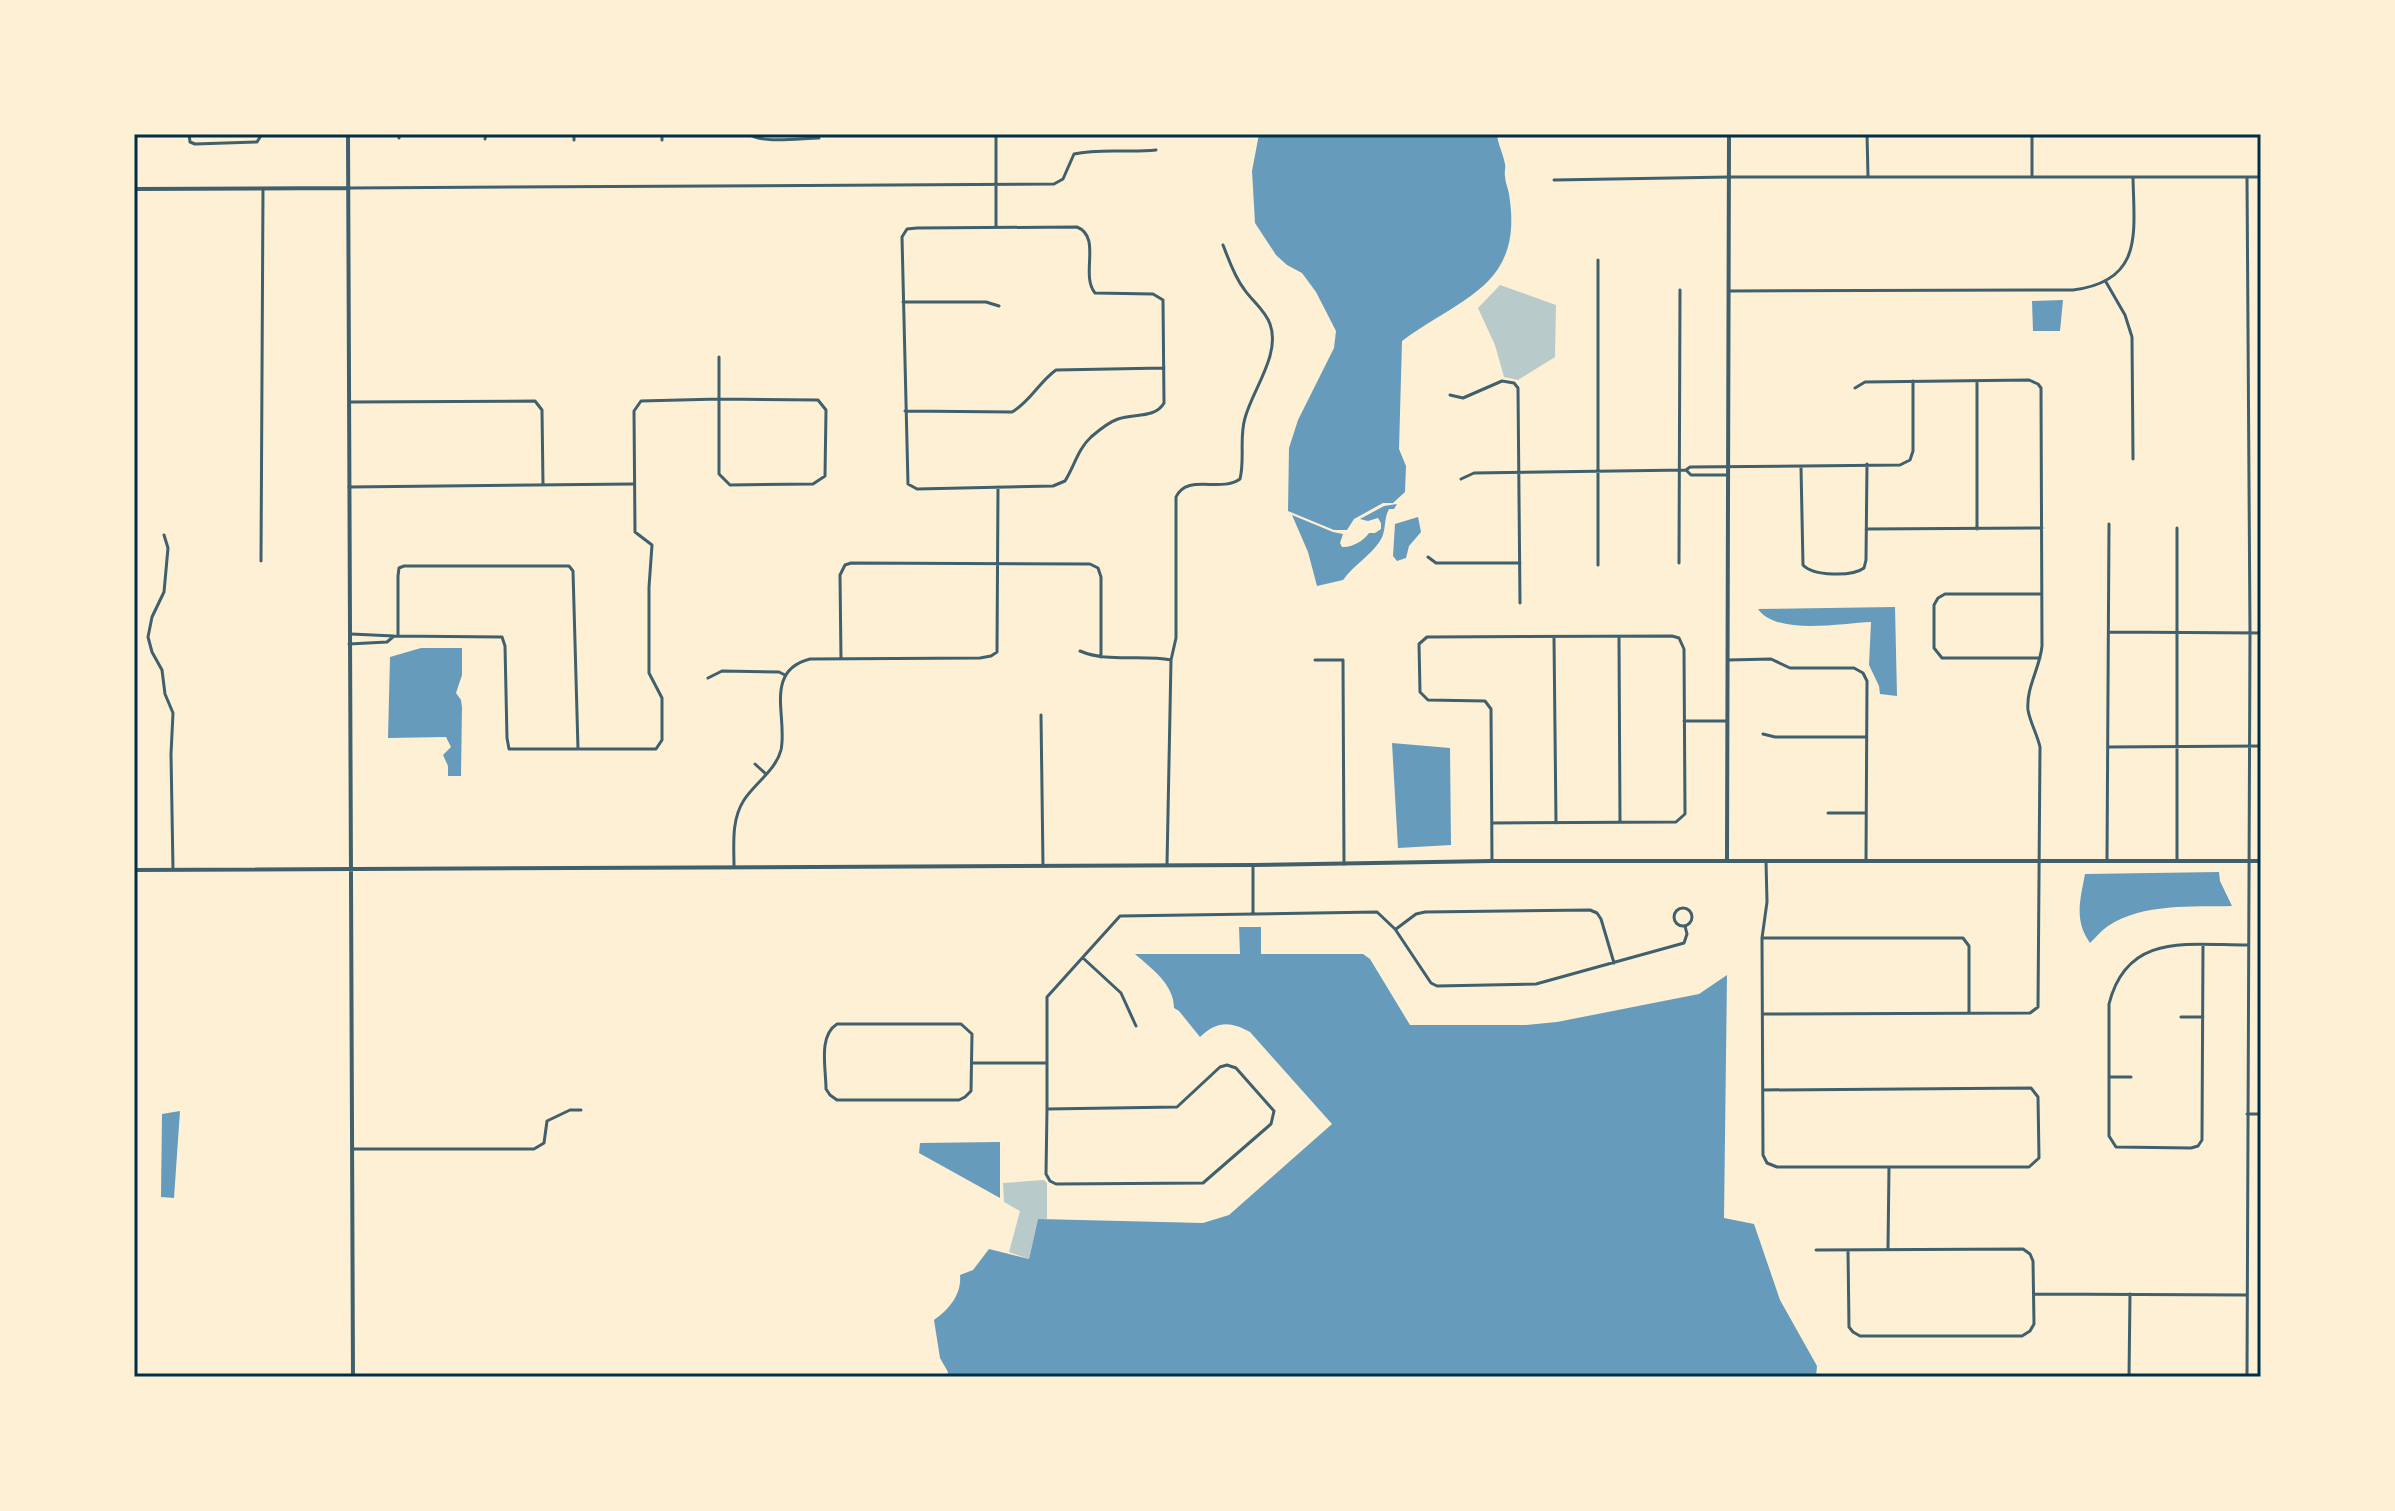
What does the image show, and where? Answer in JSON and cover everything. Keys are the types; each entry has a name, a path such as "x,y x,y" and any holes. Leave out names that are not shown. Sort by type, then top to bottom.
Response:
{"street":[{"path":"189,134 190,142 195,144 257,142 262,134"},
{"path":"348,134 353,1377"},
{"path":"662,134 662,140"},
{"path":"749,134 752,138 764,139 819,138"},
{"path":"996,134 996,227"},
{"path":"1727,861 1729,134"},
{"path":"1867,134 1868,176"},
{"path":"2032,134 2032,176"},
{"path":"134,189 1054,184 1063,179 1074,154 1156,150"},
{"path":"1554,180 1868,176 2261,177"},
{"path":"1730,291 2073,290 2091,287 2106,282 2123,267 2132,248 2133,177"},
{"path":"2247,177 2250,633 2247,1377"},
{"path":"261,561 263,188"},
{"path":"996,227 1077,227 1087,232 1089,237 1089,282 1092,290 1101,294 1153,294 1163,300 1164,403 1155,413 1117,419 1090,438 1065,481 1043,487 917,489 908,484 902,237 907,229 996,227"},
{"path":"1167,865 1171,660 1176,638 1176,497 1186,485 1229,485 1240,479 1243,425 1271,352 1273,337 1266,316 1245,291 1223,245"},
{"path":"1598,260 1598,565"},
{"path":"2106,282 2125,315 2132,337 2133,459"},
{"path":"1679,563 1680,290"},
{"path":"903,302 986,302 999,306"},
{"path":"349,634 502,637 505,646 509,749 656,749 662,740 661,695 649,673 652,545 637,535 635,528 634,411 641,401 719,399 818,400 826,410 825,476 813,484 730,485 719,474 719,399 719,357"},
{"path":"905,411 1012,412 1020,408 1046,377 1056,370 1165,368"},
{"path":"1763,1014 2030,1013 2038,1007 2040,747 2028,712 2028,702 2030,685 2041,658 2042,393 2038,384 2029,380 1865,382 1855,388"},
{"path":"1450,395 1463,398 1502,381 1514,383 1519,394 1520,603"},
{"path":"1461,479 1474,473 1900,465 1910,460 1913,451 1913,381"},
{"path":"1977,381 1977,529"},
{"path":"349,402 535,401 542,410 543,485"},
{"path":"1801,466 1802,560 1806,569 1814,573 1861,571 1866,560 1867,464"},
{"path":"1686,470 1691,475 1729,475"},
{"path":"349,487 635,484"},
{"path":"734,867 735,819 745,799 777,759 781,749 781,692 785,675 801,661 991,656 997,652 998,487"},
{"path":"2107,861 2109,524"},
{"path":"1866,529 2042,528"},
{"path":"2177,528 2177,861"},
{"path":"164,535 168,548 164,592 152,617 148,637 152,652 161,666 173,718 173,869"},
{"path":"1428,557 1436,563 1520,563"},
{"path":"841,659 840,575 845,565 851,563 1090,564 1098,568 1101,577 1101,657"},
{"path":"396,636 399,568 569,566 573,571 578,749"},
{"path":"2041,658 1942,658 1934,648 1934,605 1945,594 2042,594"},
{"path":"2108,632 2261,633"},
{"path":"375,634 375,643"},
{"path":"349,644 387,642 396,636"},
{"path":"1619,636 1620,822"},
{"path":"1492,823 1676,822 1685,814 1684,649 1679,638 1427,637 1419,644 1420,692 1428,700 1485,701 1491,709 1492,861"},
{"path":"1554,638 1556,823"},
{"path":"1080,651 1101,657 1171,660"},
{"path":"1728,660 1771,659 1790,668 1859,670 1863,673 1867,681 1866,861"},
{"path":"1315,660 1343,660 1344,864"},
{"path":"708,678 722,671 779,672 785,675"},
{"path":"1041,715 1043,866"},
{"path":"1684,721 1727,721"},
{"path":"1763,734 1775,737 1866,737"},
{"path":"2108,747 2261,746"},
{"path":"755,764 766,774"},
{"path":"1828,813 1866,813"},
{"path":"134,870 1253,865 1492,861 2261,861"},
{"path":"1763,1090 2031,1088 2038,1097 2039,1158 2029,1167 1777,1167 1767,1163 1763,1155 1762,938 1767,902 1766,861"},
{"path":"1253,865 1253,914"},
{"path":"1681,908 1691,913 1692,920 1685,926 1677,925 1674,920 1675,911 1681,908"},
{"path":"1395,929 1416,914 1425,912 1590,910 1601,919 1614,963"},
{"path":"1047,1109 1177,1107 1220,1067 1227,1065 1236,1068 1274,1111 1271,1124 1203,1183 1056,1184 1050,1181 1046,1174 1047,997 1120,916 1377,912 1395,929 1431,983 1437,986 1536,984 1684,943 1687,934 1685,926"},
{"path":"1762,938 1963,938 1969,946 1969,1014"},
{"path":"2203,945 2203,1135 2198,1146 2183,1149 2116,1147 2109,1136 2109,1004 2113,987 2121,973 2136,958 2154,948 2171,945 2203,945 2247,945"},
{"path":"1082,957 1121,993 1136,1026"},
{"path":"2181,1017 2203,1017"},
{"path":"837,1024 961,1024 972,1034 972,1063 971,1091 959,1100 837,1100 826,1089 825,1038 828,1029 837,1024"},
{"path":"972,1063 1046,1063"},
{"path":"2109,1077 2131,1077"},
{"path":"352,1149 534,1149 544,1143 547,1121 570,1110 581,1110"},
{"path":"2247,1114 2261,1114"},
{"path":"1888,1249 1889,1167"},
{"path":"1816,1250 2023,1249 2033,1261 2034,1324 2022,1336 1860,1336 1849,1327 1848,1250"},
{"path":"2034,1294 2247,1295"},
{"path":"2129,1377 2130,1294"}],"shaded area":[{"path":"1500,285 1556,305 1555,357 1518,380 1504,377 1495,345 1478,308"},
{"path":"1044,1180 1047,1183 1047,1219 1038,1219 1029,1259 1009,1252 1020,1211 1004,1202 1003,1183"}],"water":[{"path":"1259,134 1497,134 1504,160 1511,225 1507,249 1498,269 1467,299 1402,341 1399,449 1406,466 1405,492 1393,503 1383,503 1354,519 1347,530 1334,530 1288,511 1289,448 1298,420 1334,348 1336,331 1316,292 1302,273 1276,255 1255,223 1252,171"},
{"path":"2063,300 2060,331 2033,331 2032,301"},
{"path":"1397,504 1394,509 1389,509 1382,537 1372,551 1343,580 1317,586 1308,552 1292,515 1343,534 1340,543 1346,547 1381,529 1378,518 1368,521 1360,519 1384,506"},
{"path":"1418,517 1421,532 1409,546 1406,558 1397,561 1393,556 1395,524"},
{"path":"1895,607 1897,696 1880,694 1869,665 1871,622 1794,625 1780,623 1758,609"},
{"path":"421,648 462,648 462,675 456,693 462,707 461,776 448,776 443,755 451,747 446,737 388,738 390,657"},
{"path":"1392,743 1450,748 1451,845 1398,848"},
{"path":"2219,872 2232,906 2152,910 2122,919 2090,943 2085,935 2080,910 2085,874"},
{"path":"1239,927 1261,927 1261,954 1363,954 1370,959 1410,1025 1557,1022 1699,994 1727,975 1724,1218 1754,1224 1780,1300 1817,1366 1816,1377 947,1377 948,1372 940,1358 934,1320 953,1301 959,1289 960,1275 973,1270 989,1249 1029,1259 1038,1219 1203,1223 1229,1215 1332,1124 1250,1032 1224,1024 1200,1037 1174,1008 1166,984 1135,954 1240,954"},
{"path":"180,1111 174,1198 161,1197 162,1114"},
{"path":"1000,1142 1000,1198 919,1153 920,1143"}]}
